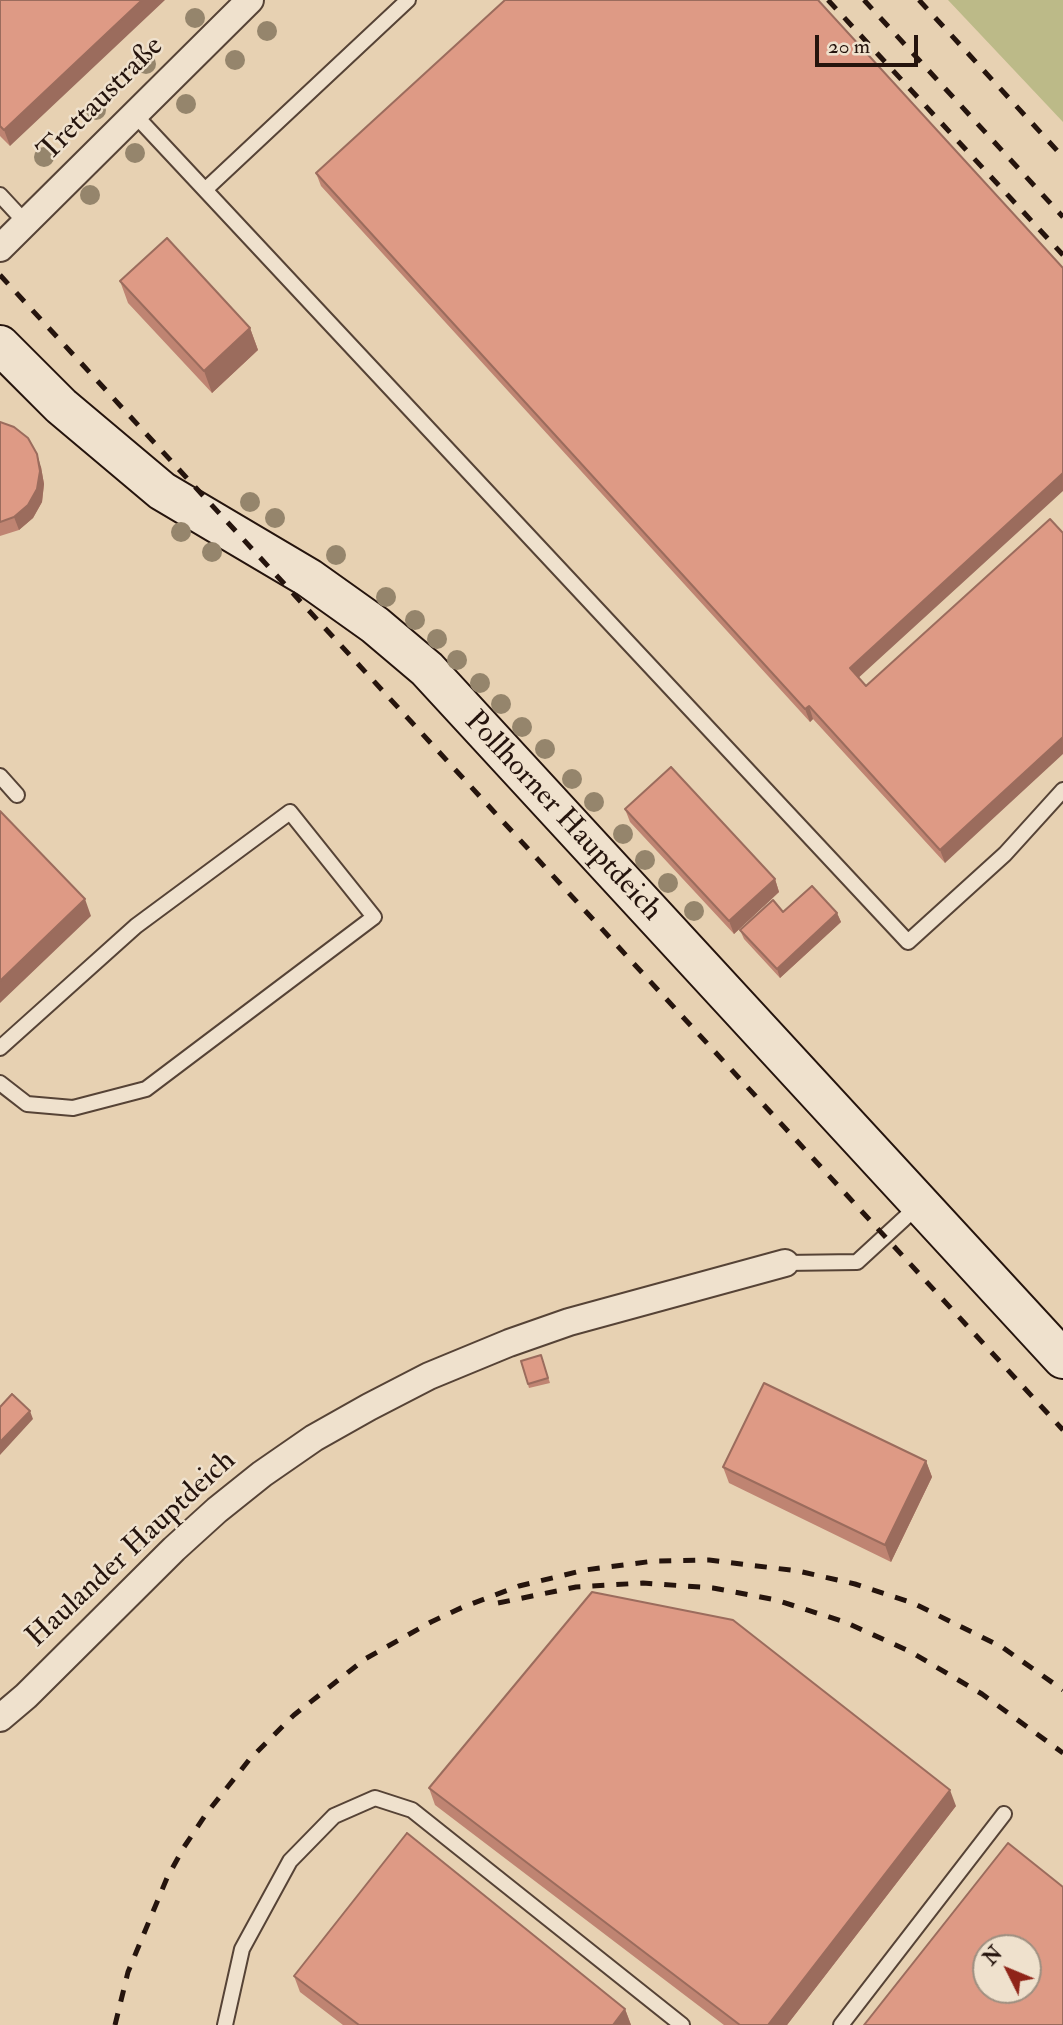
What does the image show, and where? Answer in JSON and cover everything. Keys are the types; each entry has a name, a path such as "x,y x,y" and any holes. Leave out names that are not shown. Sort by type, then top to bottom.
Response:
{"main road":[{"name":"Pollhorner Hauptdeich","path":"0,345 61,406 162,491 309,578 375,625 427,669 1063,1359"}],"street":[{"name":"Trettaustraße","path":"0,248 250,0"},
{"name":"Haulander Hauptdeich","path":"0,1718 26,1696 217,1510 314,1438 369,1406 429,1376 557,1326 785,1263"}],"lane":[{"path":"206,189 408,0"},
{"path":"135,115 908,943 1005,854 1063,790"},
{"path":"0,195 26,223"},
{"path":"0,776 17,795"},
{"path":"0,1048 136,926 290,812 374,917 146,1089 73,1108 27,1104 0,1083"},
{"path":"785,1263 857,1262 920,1204"},
{"path":"225,2025 242,1949 290,1860 334,1816 375,1798 412,1810 682,2025"},
{"path":"841,2025 1004,1814"}],"shaded area":[{"path":"948,0 1063,0 1063,122"}],"building":[{"path":"0,0 142,0 4,130 0,126"},
{"path":"505,0 818,0 1063,268 1063,473 850,668 866,686 1050,519 1063,533 1063,737 940,850 809,706 805,709 316,173"},
{"path":"167,238 250,328 204,371 120,281"},
{"path":"0,422 14,427 28,438 37,454 40,471 37,489 28,505 14,517 0,522"},
{"path":"671,767 775,879 729,921 625,809"},
{"path":"0,811 85,899 0,981"},
{"path":"812,886 837,913 777,969 740,930 773,900 783,912"},
{"path":"541,1355 548,1378 528,1384 521,1361"},
{"path":"764,1383 926,1461 885,1545 723,1467"},
{"path":"12,1394 30,1411 0,1442 0,1407"},
{"path":"592,1592 733,1620 950,1790 768,2025 740,2025 429,1788"},
{"path":"407,1833 625,2009 613,2025 359,2025 294,1976"},
{"path":"1008,1843 1063,1887 1063,2025 864,2025"}],"railway":[{"path":"828,0 1063,255"},
{"path":"864,0 1063,217"},
{"path":"919,0 1063,157"},
{"path":"0,275 1063,1430"},
{"path":"115,2025 128,1972 167,1878 206,1814 249,1760 294,1715 365,1659 431,1622 519,1586 585,1570 654,1561 709,1560 798,1571 855,1584 913,1603 1002,1647 1063,1690"},
{"path":"498,1603 576,1587 643,1583 713,1588 776,1600 845,1622 911,1652 982,1694 1063,1753"}]}
